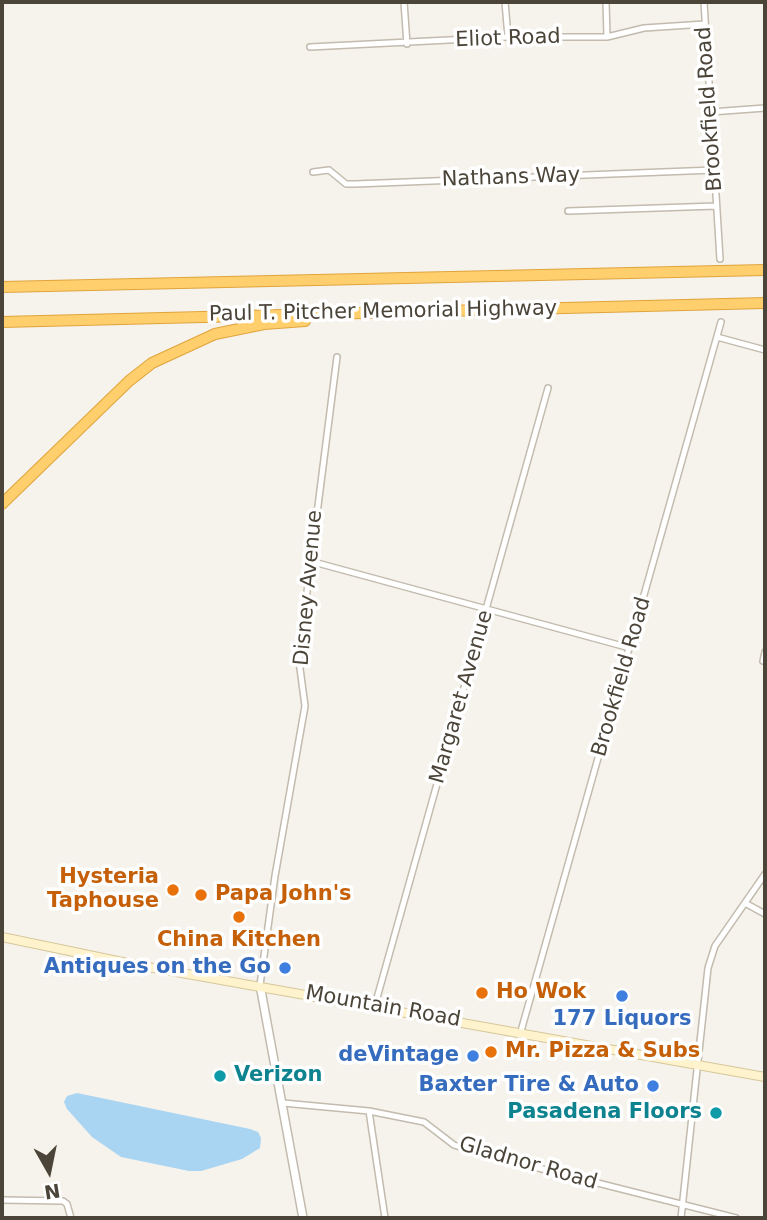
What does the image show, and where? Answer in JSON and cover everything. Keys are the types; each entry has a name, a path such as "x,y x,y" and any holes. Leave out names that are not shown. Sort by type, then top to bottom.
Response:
{"highway":[{"name":"Paul T. Pitcher Memorial Highway","path":"2,286 765,270"},
{"name":"Paul T. Pitcher Memorial Highway","path":"2,322 765,303"},
{"path":"2,504 152,363 215,334 284,322 547,309"},
{"path":"2,491 23,482"}],"main road":[{"name":"Mountain Road","path":"2,937 137,965 522,1031 765,1077"}],"street":[{"path":"404,2 407,44"},
{"path":"505,2 508,37"},
{"path":"606,2 607,37"},
{"name":"Brookfield Road","path":"704,2 720,259"},
{"name":"Eliot Road","path":"310,47 508,37 607,37 644,28 705,24"},
{"path":"711,111 765,108"},
{"name":"Nathans Way","path":"313,172 329,170 346,184 355,184 714,170"},
{"path":"568,211 716,206"},
{"name":"Brookfield Road","path":"522,1031 721,322"},
{"path":"717,337 765,350"},
{"name":"Disney Avenue","path":"260,985 275,876 305,706 299,661 338,357"},
{"name":"Margaret Avenue","path":"375,1005 548,388"},
{"path":"310,561 630,648"},
{"path":"763,661 765,652"},
{"path":"681,1218 708,968 715,946 765,874"},
{"path":"745,903 765,914"},
{"path":"260,985 303,1218"},
{"name":"Gladnor Road","path":"283,1103 369,1111 424,1122 454,1145 475,1152 736,1218"},
{"path":"369,1111 385,1218"},
{"path":"2,1200 63,1201 67,1204 71,1218"}],"water":[{"path":"77,1093 250,1129 258,1132 261,1138 260,1148 242,1159 201,1171 121,1157 92,1137 67,1109 64,1102 67,1096"}],"place":[{"name":"Hysteria Taphouse","path":"173,890"},
{"name":"Papa John's","path":"201,895"},
{"name":"China Kitchen","path":"239,917"},
{"name":"Antiques on the Go","path":"285,968"},
{"name":"Ho Wok","path":"482,993"},
{"name":"177 Liquors","path":"622,996"},
{"name":"Mr. Pizza & Subs","path":"491,1052"},
{"name":"deVintage","path":"473,1056"},
{"name":"Verizon","path":"220,1076"},
{"name":"Baxter Tire & Auto","path":"653,1086"},
{"name":"Pasadena Floors","path":"716,1113"}]}
